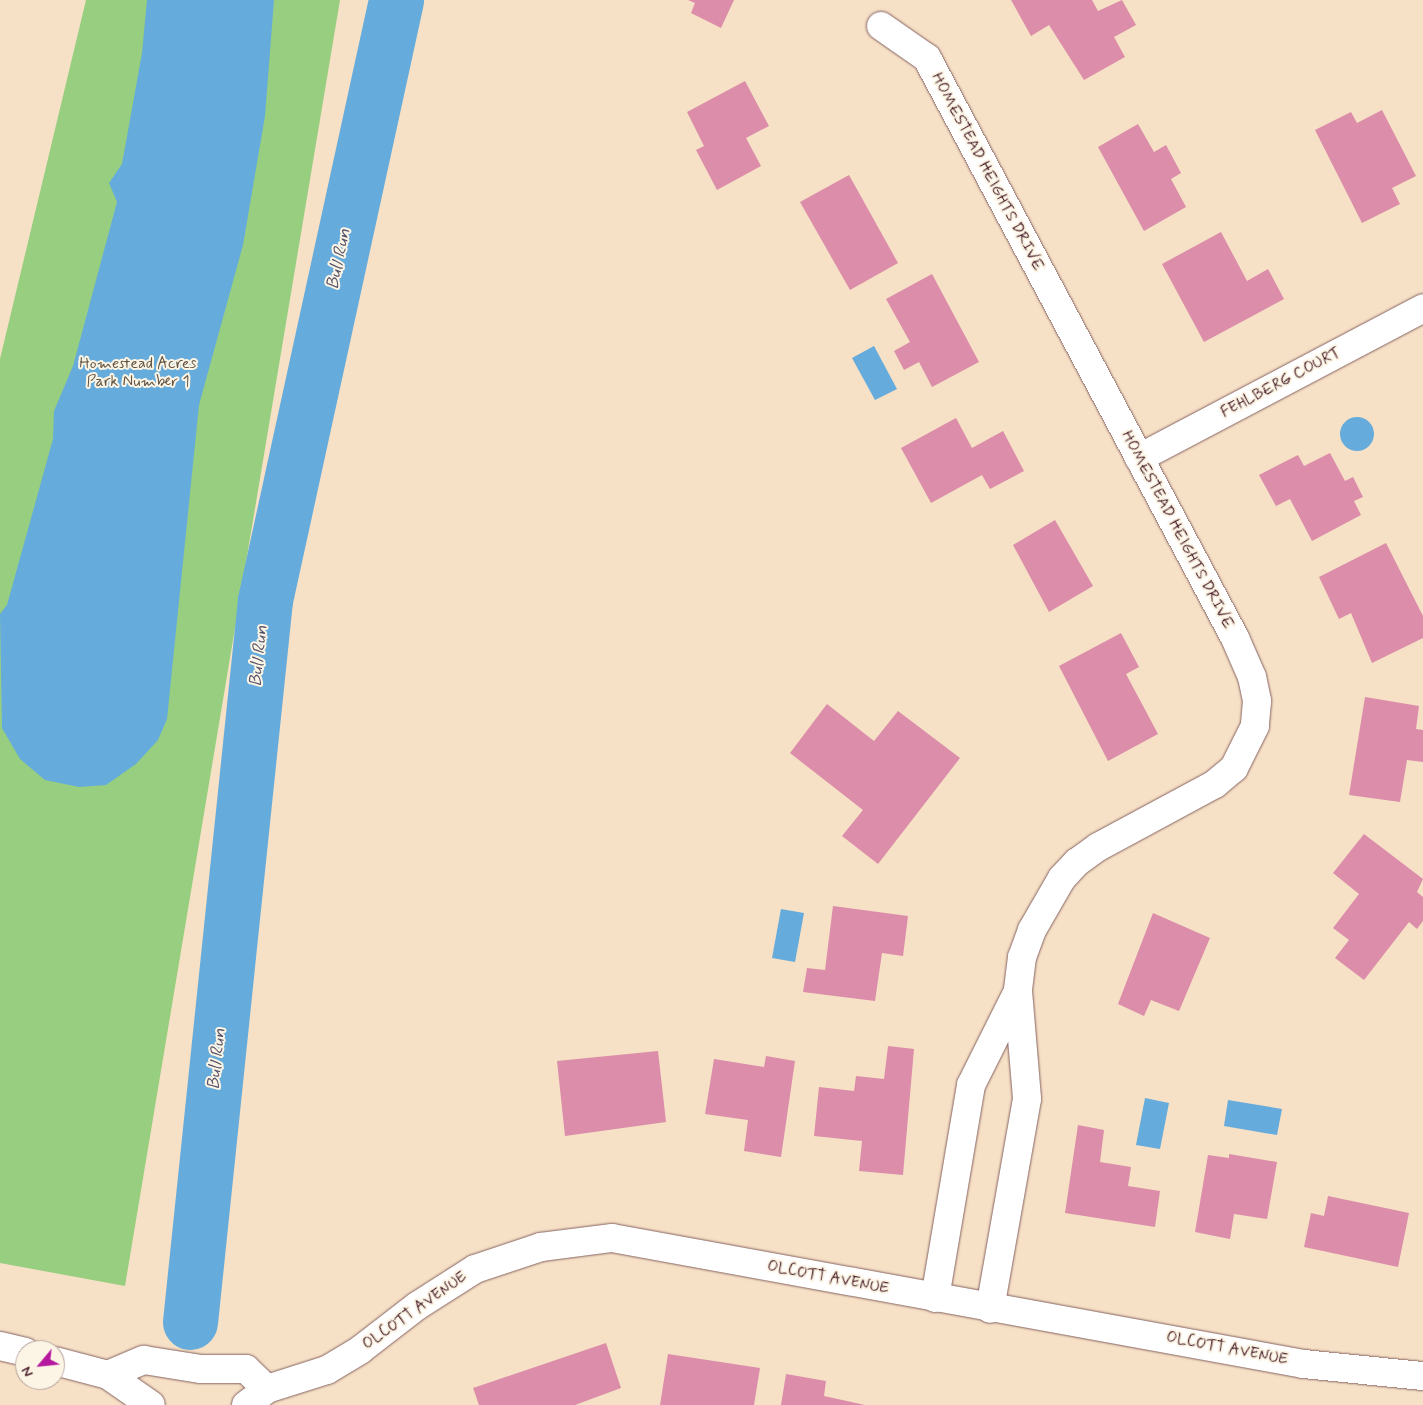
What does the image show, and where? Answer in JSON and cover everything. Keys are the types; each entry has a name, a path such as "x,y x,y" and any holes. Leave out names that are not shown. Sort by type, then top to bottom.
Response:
{"street":[{"name":"HOMESTEAD HEIGHTS DRIVE","path":"881,26 927,58 1244,658 1257,702 1255,726 1234,768 1215,784 1098,847 1062,878 1032,930 1022,957 1018,991 1027,1099 990,1309"},
{"name":"FEHLBERG COURT","path":"1139,458 1423,308"},
{"name":"HOMESTEAD HEIGHTS DRIVE","path":"935,1298 971,1085 1018,991"},
{"name":"OLCOTT AVENUE","path":"246,1405 267,1389 327,1370 360,1350 447,1285 475,1269 514,1254 577,1241 612,1238 647,1243 990,1309 1304,1364 1423,1376"},
{"path":"0,1346 15,1350"},
{"path":"108,1375 144,1360 201,1369 246,1369 267,1389"},
{"path":"65,1364 108,1375 151,1405"}],"green space":[{"name":"Homestead Acres Park Number 1","path":"86,0 340,0 125,1286 0,1263 0,359"}],"water":[{"path":"147,0 274,0 265,116 243,245 199,405 167,719 158,740 136,764 106,785 79,787 45,780 20,759 2,728 0,614 7,605 53,439 54,411 73,366 117,202 109,183 122,164 142,53"},
{"path":"874,346 897,389 875,400 852,358"},
{"path":"1357,417 1369,422 1374,434 1369,446 1357,451 1345,446 1340,434 1345,422"},
{"path":"781,909 804,913 795,962 772,958"},
{"path":"1145,1098 1169,1103 1160,1149 1136,1145"},
{"path":"1228,1100 1282,1109 1277,1135 1224,1126"}],"building":[{"path":"688,0 734,0 721,28 691,13 695,3"},
{"path":"1011,0 1092,0 1098,11 1122,0 1136,25 1114,37 1125,57 1084,80 1049,25 1031,36"},
{"path":"745,81 769,126 746,138 761,166 717,190 696,150 704,146 687,112"},
{"path":"1382,110 1416,176 1392,188 1400,204 1362,223 1315,130 1351,112 1357,123"},
{"path":"1138,124 1154,152 1166,145 1181,173 1171,179 1186,207 1144,231 1098,147"},
{"path":"849,175 898,263 850,290 800,202"},
{"path":"1221,232 1247,281 1268,269 1284,299 1204,342 1162,264"},
{"path":"932,274 979,362 932,387 919,362 904,370 894,351 910,342 886,299"},
{"path":"956,418 972,448 1003,431 1024,471 990,489 982,475 931,503 901,448"},
{"path":"1330,453 1345,481 1353,477 1363,497 1354,501 1361,515 1312,541 1290,499 1276,506 1259,475 1298,455 1304,466"},
{"path":"1055,520 1093,586 1049,612 1013,545"},
{"path":"1386,543 1423,616 1423,638 1372,663 1351,613 1339,619 1319,577"},
{"path":"1121,633 1139,667 1126,674 1158,734 1108,761 1059,666"},
{"path":"1365,697 1419,706 1416,729 1423,730 1423,762 1407,760 1400,802 1349,795"},
{"path":"827,704 874,741 898,711 960,758 878,864 842,836 863,810 790,753"},
{"path":"1364,834 1423,879 1417,892 1423,897 1423,921 1417,929 1409,922 1364,980 1335,958 1349,940 1333,928 1359,894 1333,873"},
{"path":"833,906 908,916 903,956 882,953 875,1001 803,992 807,968 825,970"},
{"path":"1153,913 1210,938 1179,1011 1151,1000 1144,1016 1118,1004"},
{"path":"888,1046 914,1049 903,1175 859,1171 862,1141 814,1136 819,1087 854,1091 856,1076 884,1079"},
{"path":"658,1051 666,1122 565,1136 557,1061"},
{"path":"766,1056 795,1061 781,1157 744,1151 748,1120 705,1114 714,1059 764,1067"},
{"path":"1078,1125 1104,1130 1100,1162 1131,1167 1128,1186 1160,1191 1155,1227 1065,1213"},
{"path":"1229,1154 1277,1162 1267,1219 1234,1214 1230,1239 1195,1232 1208,1155 1229,1158"},
{"path":"1328,1196 1409,1213 1398,1267 1304,1247 1311,1213 1324,1216"},
{"path":"606,1343 621,1388 575,1405 479,1405 473,1388"},
{"path":"668,1354 760,1368 754,1405 660,1405"},
{"path":"786,1374 826,1381 824,1396 865,1405 781,1405"}],"waterway":[{"name":"Bull Run","path":"190,1322 265,600 396,0"}]}
